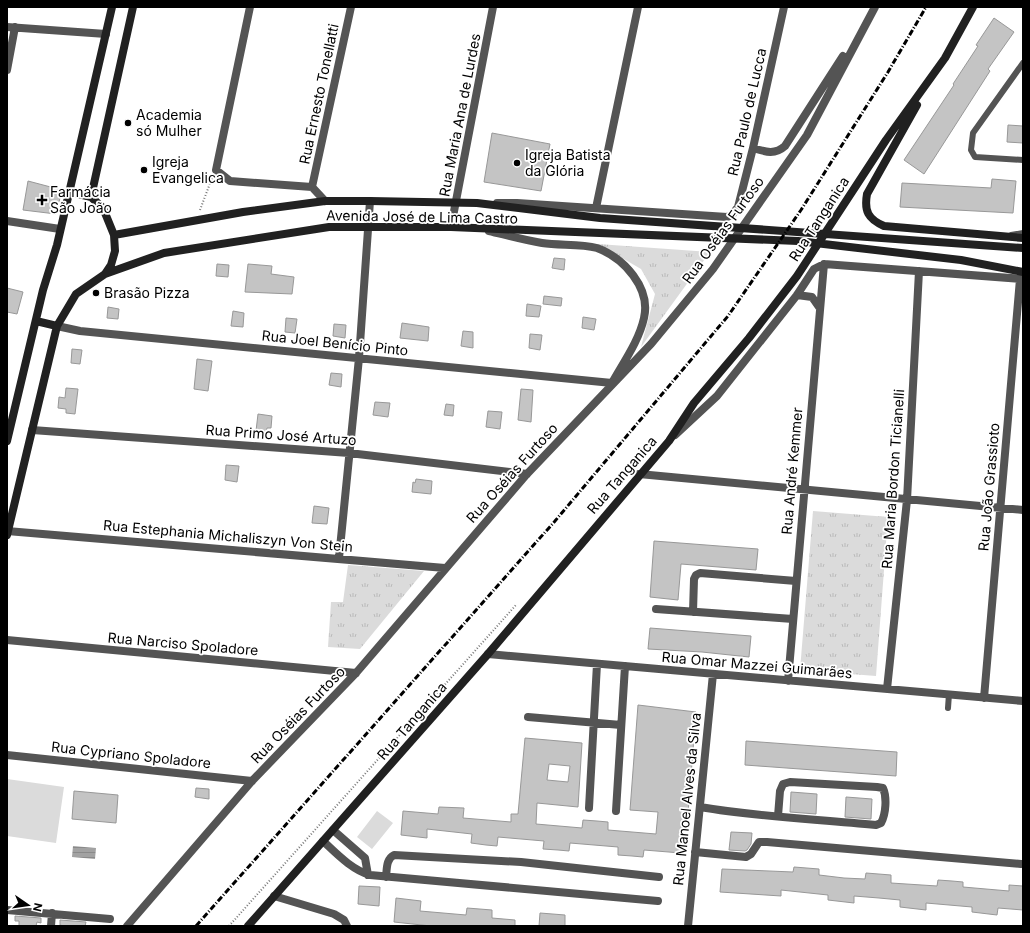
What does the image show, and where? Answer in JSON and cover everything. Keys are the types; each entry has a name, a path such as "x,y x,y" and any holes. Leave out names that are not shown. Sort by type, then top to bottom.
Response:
{"street":[{"path":"7,441 36,321 70,192 112,7"},
{"path":"91,197 133,7"},
{"path":"250,7 216,170 230,180 312,187 325,201"},
{"name":"Rua Ernesto Tonellatti","path":"312,187 351,7"},
{"name":"Rua Maria Ana de Lurdes","path":"451,227 493,7"},
{"path":"477,203 517,202 596,208 638,7"},
{"name":"Rua Paulo de Lucca","path":"596,208 727,218 732,215 738,207 753,148 784,7"},
{"name":"Rua Tanganica","path":"248,926 488,654 639,474 669,441 694,403 749,338 796,276 886,140 945,58 973,7"},
{"path":"753,148 771,153 778,152 785,146 875,8"},
{"name":"Rua Oséias Furtoso","path":"127,926 252,781 356,673 527,474 651,344 713,268 807,134 875,8"},
{"path":"7,70 11,27 106,34"},
{"path":"945,58 899,135 867,194 865,204 867,213 876,222 884,226 1023,238"},
{"path":"7,532 57,326 76,294 105,274 111,266 115,251 114,236 104,208 91,197 70,192"},
{"name":"Avenida José de Lima Castro","path":"114,236 243,212 325,201 370,201 477,203 600,218 1023,248"},
{"path":"339,558 359,358 370,201"},
{"path":"7,221 60,229"},
{"name":"Avenida José de Lima Castro","path":"105,274 164,253 329,227 451,227 485,230 798,241 961,260 1022,277"},
{"path":"485,230 542,243 596,248 608,254 630,270 642,289 645,317 641,329 612,384"},
{"path":"669,441 717,396 796,295 814,269 824,264 1022,277"},
{"name":"Rua André Kemmer","path":"788,681 819,307 824,264"},
{"name":"Rua Maria Bordon Ticianelli","path":"887,689 907,500 919,271"},
{"name":"Rua João Grassioto","path":"984,698 1022,277"},
{"path":"796,295 812,297 819,307"},
{"path":"36,321 57,326"},
{"name":"Rua Joel Benício Pinto","path":"57,326 80,331 612,384"},
{"name":"Rua Primo José Artuzo","path":"32,430 349,453 527,474"},
{"path":"639,474 804,491 1023,510"},
{"name":"Rua Estephania Michaliszyn Von Stein","path":"7,532 339,558 445,568"},
{"path":"693,612 694,579 696,575 700,573 796,581"},
{"path":"656,609 793,619"},
{"name":"Rua Narciso Spoladore","path":"7,640 356,673"},
{"name":"Rua Omar Mazzei Guimarães","path":"488,654 1023,701"},
{"path":"590,808 597,664"},
{"path":"616,811 625,666"},
{"name":"Rua Manoel Alves da Silva","path":"688,926 713,674"},
{"path":"528,717 621,725"},
{"name":"Rua Cypriano Spoladore","path":"7,755 252,781"},
{"path":"700,807 778,816 876,825 881,823 883,818 885,794 883,788 877,787 790,782 783,784 780,791 778,816"},
{"path":"333,830 365,858 368,875"},
{"path":"324,840 340,856 368,875 658,901"},
{"path":"695,852 746,856 751,854 759,842 767,842 1021,864"},
{"path":"386,877 388,861 390,857 394,855 521,862 659,877"},
{"path":"274,896 334,914 344,920 346,926"},
{"path":"7,910 110,919"},
{"path":"51,926 52,913"}],"lane":[{"path":"1023,63 973,133 971,150 975,157 1023,160"},
{"path":"1008,236 1023,233"},
{"path":"948,708 949,694"}],"path":[{"path":"196,221 216,170"},
{"path":"229,926 520,601"}],"green space":[{"path":"598,244 710,252 641,347 655,294 641,269"},
{"path":"813,511 888,517 876,676 800,670"},
{"path":"348,565 424,571 360,649 328,647 331,602 343,602"},
{"path":"7,779 64,787 56,843 7,836"},
{"path":"377,811 393,823 372,849 357,837"}],"shaded area":[{"path":"73,846 96,848 95,859 72,857"}],"building":[{"path":"994,18 1014,32 988,69 990,71 924,174 904,160 954,85 953,84 978,46 976,45"},
{"path":"1008,125 1023,126 1023,143 1007,142"},
{"name":"Igreja Batista da Glória","path":"492,133 550,144 541,191 484,182"},
{"path":"992,179 1016,181 1013,213 900,207 902,183 991,188"},
{"name":"Farmácia São João","path":"28,181 62,190 56,214 23,210"},
{"path":"554,258 565,259 564,270 552,268"},
{"path":"217,264 229,265 228,277 216,276"},
{"path":"248,264 272,266 271,274 294,277 292,294 245,292"},
{"path":"7,288 23,292 17,314 7,312"},
{"path":"544,296 562,298 561,306 543,304"},
{"path":"527,304 541,306 539,317 526,316"},
{"path":"108,307 119,309 118,319 107,318"},
{"path":"233,311 244,313 243,327 231,326"},
{"path":"583,317 596,319 594,330 582,328"},
{"path":"286,318 297,319 295,333 285,332"},
{"path":"402,323 429,327 428,341 400,338"},
{"path":"334,324 346,325 345,338 333,336"},
{"path":"463,331 473,332 473,348 461,346"},
{"path":"530,334 542,335 540,350 529,348"},
{"path":"72,349 82,350 80,364 71,363"},
{"path":"197,359 212,361 208,391 194,389"},
{"path":"331,373 342,374 341,387 329,385"},
{"path":"66,388 78,389 75,414 66,413 66,409 58,408 59,397 65,398"},
{"path":"521,389 533,390 531,422 518,420"},
{"path":"375,402 390,403 388,417 373,415"},
{"path":"446,404 454,405 453,416 444,415"},
{"path":"488,411 502,412 500,429 486,427"},
{"path":"258,414 272,416 271,428 267,428 266,432 256,431"},
{"path":"226,465 239,466 237,482 225,480"},
{"path":"416,479 432,481 431,494 412,492 413,482 415,483"},
{"path":"314,506 329,508 327,524 312,523"},
{"path":"654,541 758,549 756,570 681,564 678,600 650,597"},
{"path":"650,628 751,636 749,657 702,652 648,649"},
{"path":"638,705 696,712 688,814 683,814 681,853 644,850 643,857 618,855 618,847 570,843 569,851 543,849 544,841 498,837 497,846 486,845 471,843 472,834 427,829 427,838 401,835 403,811 438,814 439,807 464,808 463,818 511,822 511,814 518,814 525,738 582,743 578,807 537,803 536,824 582,828 583,820 597,821 608,822 608,830 656,834 658,812 630,810","holes":["549,764 570,766 568,782 547,780"]},
{"path":"746,741 897,752 896,776 745,765"},
{"path":"196,788 209,789 209,799 195,797"},
{"path":"74,791 118,795 116,823 72,819"},
{"path":"791,792 817,794 816,814 790,812"},
{"path":"846,797 872,799 871,819 845,817"},
{"path":"731,832 752,833 751,844 747,850 729,850"},
{"path":"794,867 819,869 819,875 844,878 865,879 866,873 891,875 891,883 937,886 938,880 963,882 963,887 1009,891 1009,885 1023,886 1023,910 998,908 997,915 972,912 972,907 926,903 926,910 900,907 900,900 879,898 854,896 854,903 828,900 828,895 781,890 781,896 720,892 722,869 793,872"},
{"path":"359,886 380,887 379,906 358,904"},
{"path":"396,898 421,901 420,911 466,915 467,908 492,910 492,918 515,920 515,926 431,926 394,922"},
{"path":"540,913 565,915 565,926 539,926"},
{"path":"15,916 41,918 41,923 37,922 36,926 19,926 19,921 15,921"},
{"path":"60,920 86,922 85,926 64,926 60,925"}],"railway":[{"path":"196,926 555,521 728,316 801,210 888,72 926,7"}],"place":[{"name":"Academia só Mulher","path":"128,123"},
{"name":"Igreja Batista da Glória","path":"517,163"},
{"name":"Igreja Evangelica","path":"144,170"},
{"name":"Farmácia São João","path":"42,200"},
{"name":"Brasão Pizza","path":"96,293"}]}
